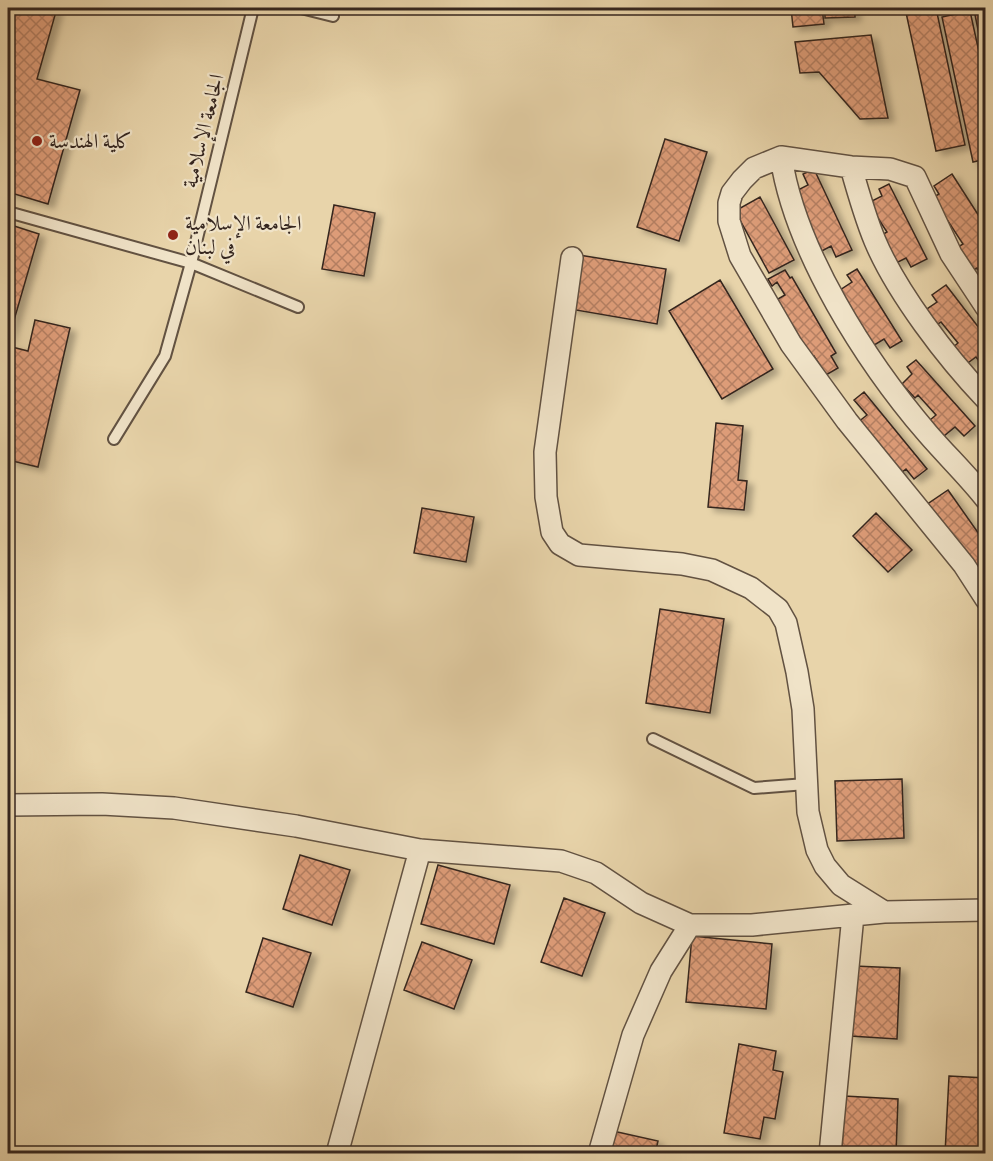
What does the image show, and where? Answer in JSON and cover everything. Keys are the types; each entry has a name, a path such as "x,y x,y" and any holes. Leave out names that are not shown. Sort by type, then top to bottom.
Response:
{"street":[{"path":"781,157 786,187 795,214 818,267 852,330 927,433 986,499"},
{"path":"986,307 951,254 915,177 890,169 851,167 781,157 754,168 732,193 729,203 729,221 740,256 755,287 803,362 847,421 964,565 986,599"},
{"path":"851,167 864,213 888,268 952,361 986,399"},
{"path":"572,258 545,452 546,497 552,532 560,544 579,555 682,564 712,570 751,588 778,609 786,623 797,672 804,720 806,784 811,827 825,866 841,885 884,912"},
{"path":"8,805 102,804 174,808 296,826 420,850 506,855 579,865 596,873 641,903 690,925 752,925 884,912 986,910"},
{"path":"337,1154 420,850"},
{"path":"830,1154 854,915"},
{"path":"599,1154 633,1035 661,971 690,925"}],"lane":[{"name":"الجامعة الإسلامية","path":"114,439 165,356 191,263 253,8"},
{"path":"301,8 333,16"},
{"path":"8,212 191,263 298,307"},
{"path":"653,739 754,788 806,784"}],"building":[{"name":"كلية الهندسة","path":"8,8 57,8 37,79 80,90 48,204 8,192"},
{"path":"791,8 822,8 824,24 793,27"},
{"path":"825,8 855,8 855,17 825,18"},
{"path":"905,8 936,8 965,145 936,151"},
{"path":"986,8 986,69 974,10"},
{"path":"970,11 986,84 986,159 973,162 942,17"},
{"path":"871,35 888,118 860,119 819,72 800,73 795,42"},
{"path":"665,139 707,152 679,241 637,227"},
{"path":"814,169 852,250 836,257 831,246 820,252 792,193 808,185 803,174"},
{"path":"952,174 986,227 986,276 983,277 977,268 970,272 955,249 963,244 948,221 944,224 929,200 939,194 934,186"},
{"path":"889,184 927,259 911,267 906,258 894,264 880,236 887,232 868,203 882,196 879,189"},
{"path":"760,197 794,260 769,273 735,211"},
{"path":"334,205 375,213 364,276 322,269"},
{"path":"8,224 39,234 8,341"},
{"path":"579,255 666,269 657,324 570,309"},
{"path":"857,269 902,341 890,348 884,339 871,347 837,292 852,282 847,275"},
{"path":"785,270 790,278 792,277 836,353 831,356 838,368 826,375 814,356 804,362 771,303 785,295 777,282 772,286 768,279"},
{"path":"720,280 773,369 722,399 669,311"},
{"path":"946,285 986,337 986,370 976,357 965,365 952,348 958,343 941,322 935,326 924,311 937,302 932,295"},
{"path":"35,320 70,328 38,467 8,460 8,346 28,351"},
{"path":"916,360 975,426 964,436 955,427 944,436 930,420 936,415 918,395 915,398 902,384 912,374 907,367"},
{"path":"864,392 927,469 914,479 906,469 896,477 853,426 867,415 854,400"},
{"path":"716,423 743,426 738,480 747,481 744,510 708,507"},
{"path":"986,466 986,482 977,472"},
{"path":"948,490 986,544 986,589 926,505"},
{"path":"422,508 474,517 466,562 414,553"},
{"path":"876,513 912,550 888,572 853,536"},
{"path":"660,609 724,619 710,713 646,703"},
{"path":"902,779 904,838 837,841 835,781"},
{"path":"300,855 350,870 332,925 283,909"},
{"path":"438,865 510,885 494,944 421,924"},
{"path":"564,898 605,913 582,976 541,962"},
{"path":"692,936 772,944 766,1009 686,1002"},
{"path":"263,938 311,953 293,1007 246,992"},
{"path":"422,942 472,960 454,1009 404,990"},
{"path":"854,966 900,968 897,1039 850,1036"},
{"path":"739,1044 776,1051 773,1070 783,1072 775,1119 764,1117 760,1139 724,1133"},
{"path":"949,1076 986,1078 986,1154 945,1154"},
{"path":"844,1096 898,1099 896,1154 842,1154"},
{"path":"613,1131 658,1141 655,1154 608,1154"}],"place":[{"name":"كلية الهندسة","path":"37,141"},
{"name":"الجامعة الإسلامية في لبنان","path":"173,235"}]}
